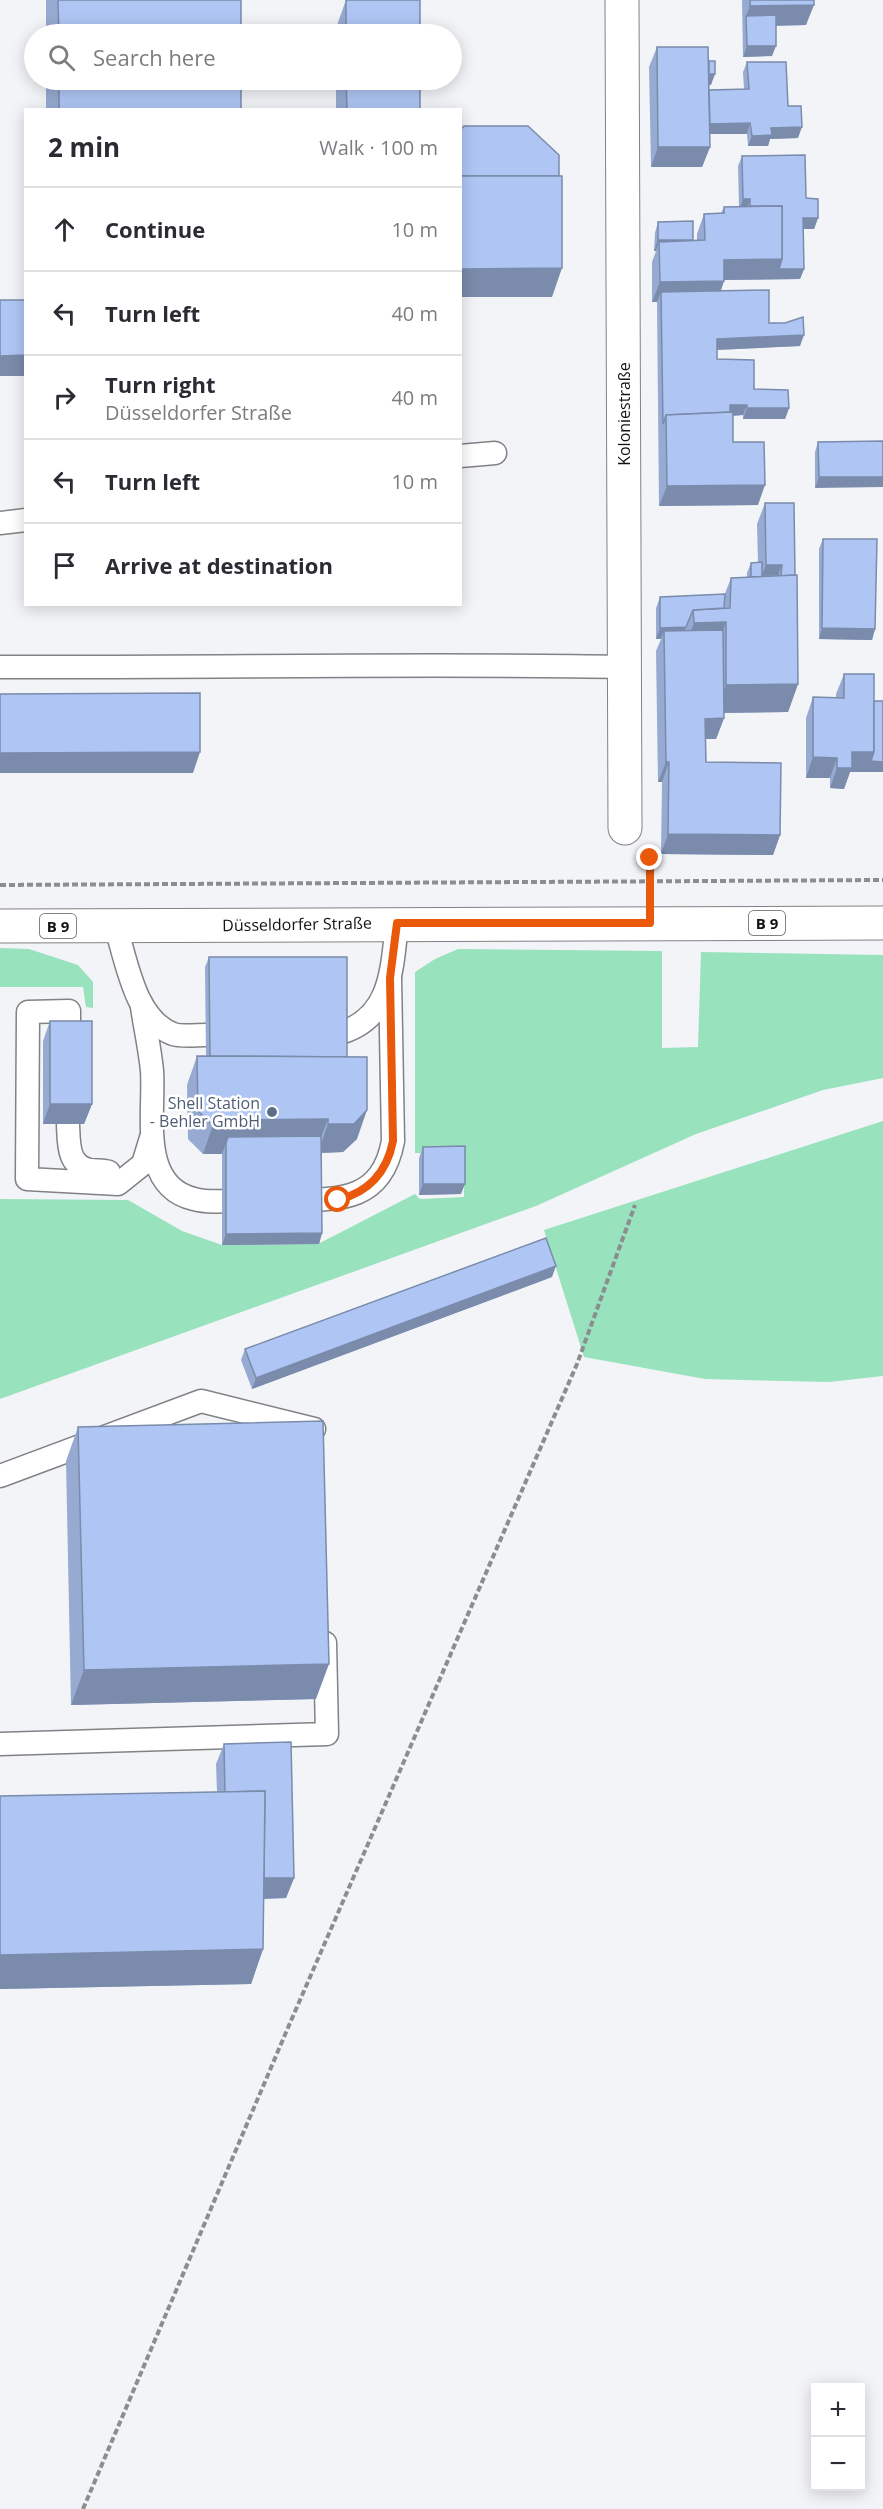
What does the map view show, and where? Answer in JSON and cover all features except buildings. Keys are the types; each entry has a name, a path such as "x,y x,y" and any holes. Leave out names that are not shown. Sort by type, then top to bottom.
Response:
{"main road":[{"name":"Koloniestraße","path":"622,0 626,828"},
{"name":"Düsseldorfer Straße","path":"0,926 883,923"}],"lane":[{"path":"462,456 495,453"},
{"path":"0,523 24,520"},
{"path":"0,667 216,667 446,663 626,667"},
{"path":"115,925 142,1007 152,1071 151,1138 159,1170 176,1192 194,1200 338,1200 358,1195 374,1180 390,1158 393,1141 390,978 397,923"},
{"path":"342,1032 359,1027 378,1008 390,978"},
{"path":"142,1007 155,1024 175,1035 206,1035"},
{"path":"69,1041 69,1011 28,1012 27,1179 118,1184 143,1164 151,1138"},
{"path":"68,1125 69,1150 73,1160 87,1170 108,1170 118,1184"},
{"path":"0,1476 201,1401 320,1430 320,1454"},
{"path":"0,1744 327,1734 324,1617"}],"path":[{"path":"626,828 651,829 650,923"},
{"path":"0,885 883,880"},
{"path":"83,2509 290,2023 577,1364 634,1205"}],"green space":[{"path":"0,948 29,949 78,965 93,982 93,1008 86,1007 83,987 0,987"},
{"path":"458,949 662,951 662,1048 698,1047 701,952 883,955 883,1078 823,1090 696,1134 536,1206 0,1399 0,1199 128,1200 182,1231 222,1245 318,1244 415,1194 420,1199 464,1197 464,1154 415,1153 415,972 435,959"},
{"path":"883,1121 883,1376 829,1382 705,1379 584,1357 544,1230"}],"place":[{"name":"Shell Station - Behler GmbH","path":"272,1112"}],"route":[{"path":"338,1200 358,1195 374,1180 390,1158 393,1141 390,978 397,923 650,923 650,858"}]}
